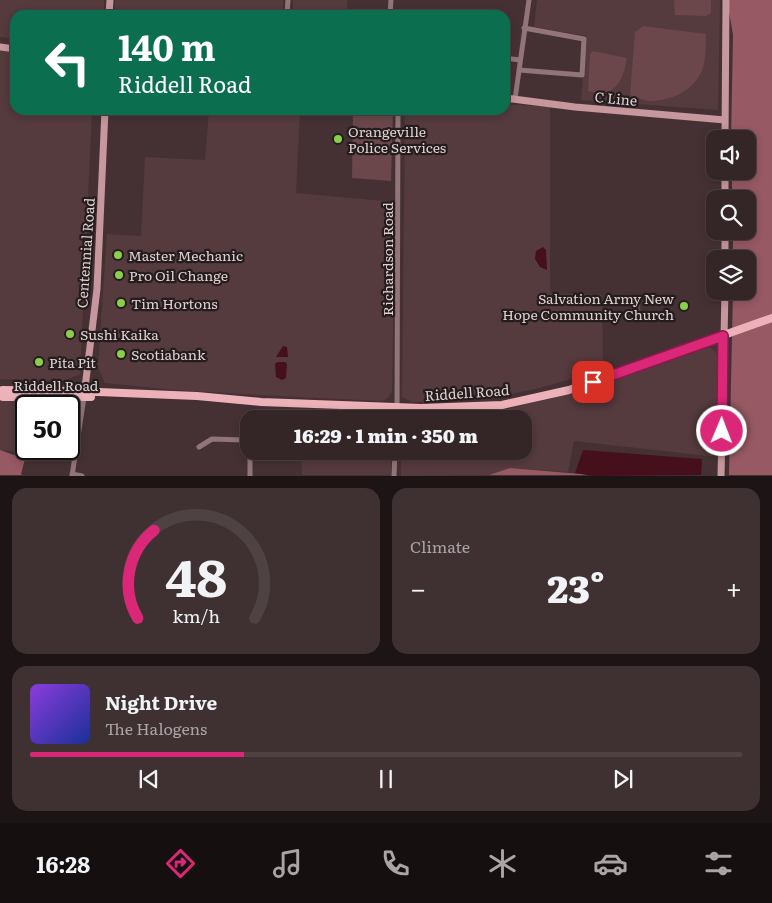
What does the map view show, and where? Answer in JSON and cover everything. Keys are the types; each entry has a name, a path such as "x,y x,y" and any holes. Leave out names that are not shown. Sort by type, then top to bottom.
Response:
{"main road":[{"name":"Riddell Road","path":"0,391 202,398 397,408 458,408 502,405 569,390 772,318"},
{"name":"Riddell Road","path":"0,396 84,394"}],"street":[{"path":"515,99 528,0"},
{"path":"725,130 726,0"},
{"path":"519,70 582,75 584,39 524,28"},
{"path":"510,59 520,60"},
{"name":"C Line","path":"510,98 575,107 726,120"},
{"name":"Centennial Road","path":"84,394 97,289 105,115"},
{"name":"Richardson Road","path":"397,408 398,115"},
{"path":"721,476 725,300"},
{"path":"82,476 72,475 84,394"},
{"path":"199,447 212,439 240,440"},
{"path":"250,460 250,476"},
{"path":"394,476 395,460"}],"shaded area":[{"path":"0,0 104,0 104,10 10,10 10,38 0,37"},
{"path":"115,0 283,0 283,10 115,10"},
{"path":"293,0 347,0 347,10 293,10"},
{"path":"537,0 720,0 718,110 581,100 586,36 534,27"},
{"path":"674,0 711,0 711,13 706,16 675,15"},
{"path":"727,0 772,0 772,475 729,475 733,300 756,300 756,250 733,250 733,240 756,240 756,190 732,190 732,180 756,180 756,130 731,130 733,35"},
{"path":"643,26 706,34 703,69 697,80 686,90 672,97 657,101 649,101 630,95 635,32"},
{"path":"0,51 10,52 10,115 92,115 80,374 64,381 0,379"},
{"path":"593,51 627,58 621,79 610,91 600,93 588,91 590,54"},
{"path":"510,104 550,107 550,293 602,295 603,369 540,388 511,394 464,398 460,401 412,402 402,397 405,115 510,115"},
{"path":"209,115 300,115 296,193 395,202 392,392 388,398 382,401 296,397 175,390 105,383 98,367 107,234 141,236 145,157 205,160"},
{"path":"353,115 393,115 391,181 352,178"},
{"path":"543,247 546,250 547,270 540,267 535,259 536,251"},
{"path":"631,304 640,304 641,321 632,322"},
{"path":"283,346 287,347 288,357 276,357"},
{"path":"706,348 711,348 716,352 718,359 718,457 574,441 568,472 510,468 489,475 401,476 401,460 532,460 532,410 503,410 581,391"},
{"path":"277,362 285,362 287,364 286,378 282,380 276,377 275,364"},
{"path":"0,399 15,400 15,452 0,450"},
{"path":"0,450 15,455 15,460 25,460 22,475 0,475"},
{"path":"583,450 702,459 701,475 593,476 575,473"},
{"path":"301,460 391,460 391,475 302,475"},
{"path":"510,468 593,475 489,475"}],"place":[{"name":"Orangeville Police Services","path":"338,139"},
{"name":"Master Mechanic","path":"118,255"},
{"name":"Pro Oil Change","path":"119,275"},
{"name":"Tim Hortons","path":"121,303"},
{"name":"Salvation Army New Hope Community Church","path":"684,306"},
{"name":"Sushi Kaika","path":"70,334"},
{"name":"Scotiabank","path":"121,354"},
{"name":"Pita Pit","path":"39,362"}],"route":[{"path":"593,382 723,336 722,431"}]}
